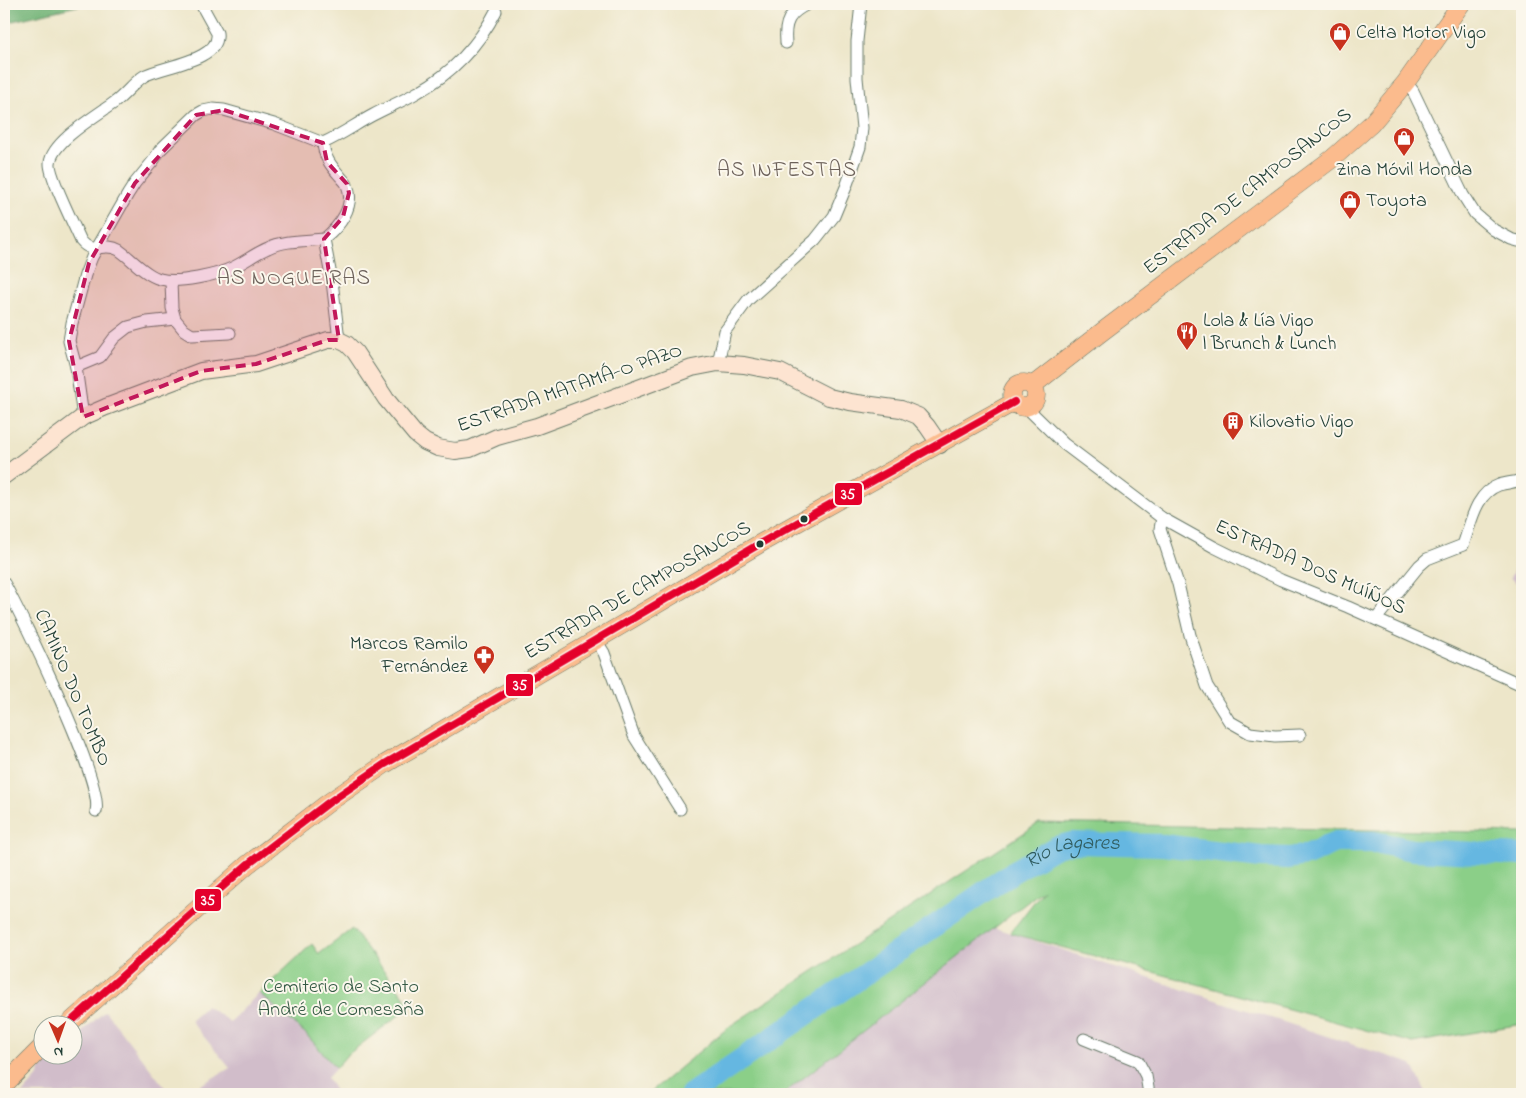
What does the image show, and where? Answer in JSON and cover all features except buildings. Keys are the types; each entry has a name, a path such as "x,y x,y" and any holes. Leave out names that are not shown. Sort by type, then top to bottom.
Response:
{"main road":[{"name":"ESTRADA DE CAMPOSANCOS","path":"77,1016 151,948 248,865 328,803 385,764 770,538 940,445 1020,405 1035,400 1036,393 1032,386 1333,158 1371,124 1406,82 1461,4"},
{"path":"4,1084 32,1057"}],"street":[{"path":"201,4 217,33 218,38 213,48 191,60 154,72 137,80 115,102 91,118 52,155 50,162 52,174 81,241 88,248 109,247 119,250 157,279 171,281 217,273 233,267 269,247 289,242 324,239 336,229 343,217 349,205 349,192 347,184 328,162 323,143"},
{"path":"786,43 785,33 792,13 808,4"},
{"path":"718,363 725,331 748,300 814,240 834,216 846,188 860,148 862,128 857,78 857,40 860,4"},
{"path":"82,417 76,367 69,341 72,323 89,264 135,183 160,150 196,115 204,111 224,110 274,124 323,143 342,134 372,115 419,92 445,75 480,39 496,11"},
{"path":"1406,82 1413,91 1463,195 1475,214 1494,230 1521,242"},
{"path":"4,476 82,417 201,371 256,364 328,340 339,340 332,281 324,239"},
{"path":"171,281 172,308 175,319 184,330 192,335 230,333"},
{"path":"76,367 100,357 114,338 128,327 147,322 175,319"},
{"name":"ESTRADA MATAMÁ-O PAZO","path":"339,340 347,344 355,352 386,399 415,434 425,442 438,448 455,451 470,449 497,437 537,426 692,368 718,363 744,365 780,372 829,397 901,409 918,416 940,445"},
{"name":"ESTRADA DOS MUÍÑOS","path":"1020,405 1064,444 1162,518 1214,547 1281,580 1376,619 1522,685"},
{"path":"1376,619 1419,566 1427,559 1463,546 1478,503 1490,491 1500,485 1522,480"},
{"path":"1162,518 1160,529 1178,584 1190,635 1206,686 1229,721 1250,733 1275,736 1300,735"},
{"name":"CAMIÑO DO TOMBO","path":"4,583 60,700 80,747 90,772 97,801 96,811"},
{"path":"596,640 604,654 634,736 680,809"},
{"path":"1084,1038 1138,1061 1146,1076 1149,1094"}],"highlighted area":[{"path":"224,110 323,143 327,162 347,184 349,193 343,217 324,239 339,340 328,340 256,364 201,371 83,417 69,341 89,263 135,183 196,115"}],"shaded area":[{"path":"1522,551 1522,587 1510,578"},
{"path":"995,928 1412,1064 1427,1094 766,1094 898,983"},
{"path":"259,993 305,1033 336,1068 327,1078 337,1094 185,1094 230,1068 190,1020 206,1006 230,1022"},
{"path":"105,1011 170,1094 22,1094 45,1066 82,1066 82,1032"}],"green space":[{"path":"4,4 86,4 4,23"},
{"path":"1039,823 1522,833 1522,1024 1413,1043 1010,933 1044,889 783,1094 648,1094 730,1026"},
{"name":"Cemiterio de Santo André de Comesaña","path":"352,929 410,1004 407,1009 346,1056 336,1068 305,1033 259,993 312,944 319,954"}],"waterway":[{"name":"Río Lagares","path":"691,1094 1013,872 1056,847 1072,843 1163,845 1261,857 1289,858 1307,855 1336,842 1374,842 1413,850 1522,855"}],"transit line":[{"name":"35","path":"77,1016 247,865 328,803 385,764 761,543 1014,402"}],"place":[{"name":"Celta Motor Vigo","path":"1340,52"},
{"name":"Zina Móvil Honda","path":"1404,157"},
{"name":"Toyota","path":"1350,220"},
{"name":"Lola & Lía Vigo | Brunch & Lunch","path":"1187,351"},
{"name":"Kilovatio Vigo","path":"1233,441"},
{"name":"Marcos Ramilo Fernández","path":"484,675"}],"district":[{"name":"AS INFESTAS","path":"787,171"},
{"name":"AS NOGUEIRAS","path":"294,279"}]}
